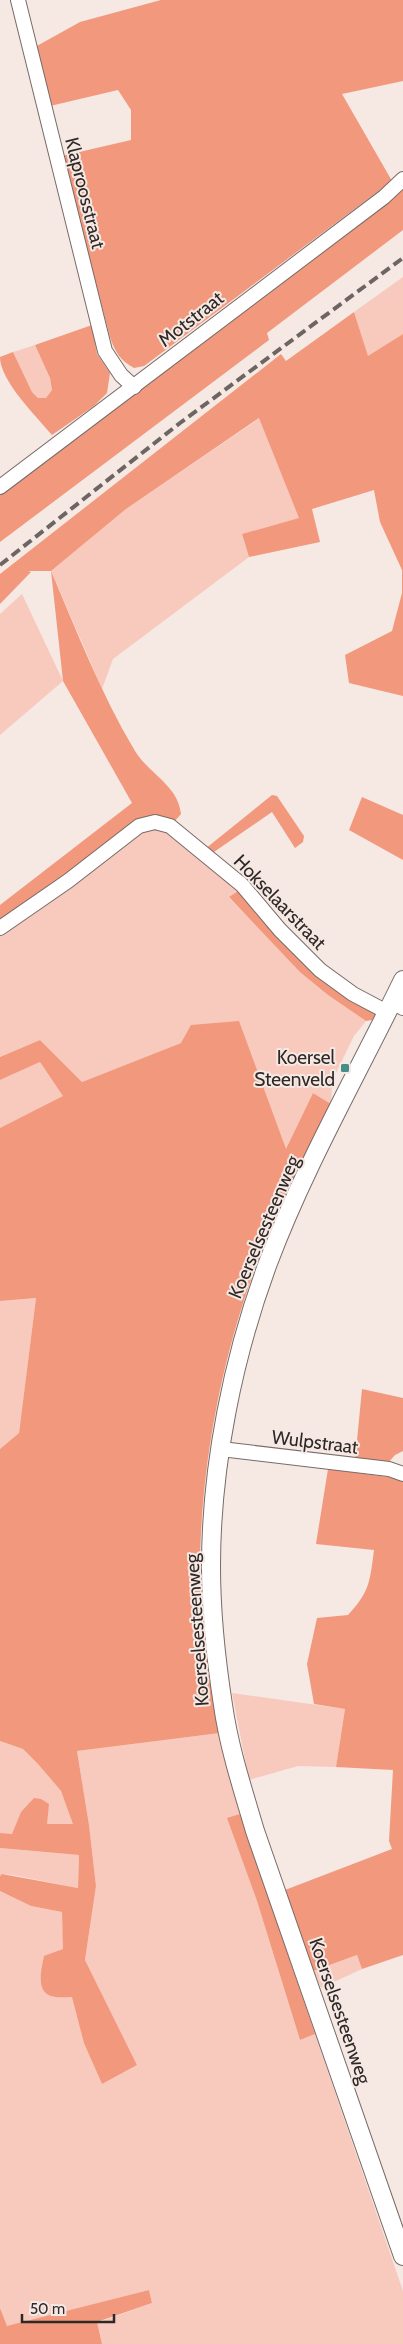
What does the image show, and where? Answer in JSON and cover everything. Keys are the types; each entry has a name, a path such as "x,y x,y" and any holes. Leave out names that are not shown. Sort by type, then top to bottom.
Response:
{"street":[{"name":"Klaproosstraat","path":"18,0 105,351 121,375 134,387"},
{"name":"Motstraat","path":"0,487 384,197 403,179"},
{"name":"Hokselaarstraat","path":"0,928 68,881 139,826 155,822 170,826 242,886 280,930 320,970 352,994 394,1008"},
{"name":"Koerselsesteenweg","path":"403,980 394,1008 286,1218 268,1262 233,1373 216,1486 211,1566 215,1636 223,1707 234,1756 255,1831 403,2256"},
{"name":"Wulpstraat","path":"221,1449 389,1469 403,1474"}],"shaded area":[{"path":"161,0 403,0 403,81 342,94 392,181 144,366 134,368 119,355 110,337 62,156 131,140 131,110 118,90 50,106 35,47 80,22"},
{"path":"403,185 403,230 267,333 269,340 0,542 0,495 172,365"},
{"path":"403,277 403,334 368,357 354,312"},
{"path":"354,312 368,356 403,334 403,696 349,683 345,655 392,631 402,593 402,570 380,522 374,490 312,509 320,542 249,557 242,534 299,518 259,418 126,509 51,571 28,571 31,572 0,604 0,574 281,354 286,361"},
{"path":"92,325 97,354 110,373 107,393 94,406 52,435 12,387 2,367 0,357 13,352 32,392 38,398 46,398 52,390 50,378 35,345"},
{"path":"35,345 50,378 52,390 46,398 38,398 32,392 13,352"},
{"path":"260,418 300,518 242,534 249,557 113,659 102,689 51,571 126,509"},
{"path":"51,571 111,707 135,751 175,795 181,814 174,822 162,817 64,878 0,922 0,905 132,803 63,681"},
{"path":"22,594 63,681 0,735 0,614"},
{"path":"272,795 277,796 304,836 303,842 295,848 272,812 211,854 205,849"},
{"path":"362,797 403,815 403,860 349,830"},
{"path":"155,828 168,831 240,890 229,898 328,995 366,1021 354,1036 332,1081 331,1104 313,1093 286,1150 181,1043 82,1082 40,1040 0,1057 0,934 141,831"},
{"path":"240,890 283,940 330,986 340,994 374,1011 376,1014 372,1020 366,1021 328,995 300,972 229,897"},
{"path":"239,1021 286,1149 313,1093 331,1104 282,1203 252,1275 219,1394 206,1475 202,1516 200,1579 206,1645 220,1733 77,1751 89,1825 96,1886 85,1960 137,2065 102,2084 84,2043 72,1997 51,1996 46,1993 41,1984 44,1956 63,1949 62,1912 31,1906 0,1891 0,1876 2,1874 78,1888 79,1855 0,1848 0,1833 12,1834 21,1812 34,1798 41,1799 49,1804 47,1824 73,1824 61,1791 38,1764 23,1749 0,1741 0,1449 19,1433 36,1298 0,1301 0,1128 63,1096 40,1062 0,1080 0,1057 40,1040 82,1082 181,1043 191,1025"},
{"path":"40,1062 64,1096 0,1128 0,1080"},
{"path":"36,1298 19,1433 0,1449 0,1301"},
{"path":"362,1389 403,1398 403,1451 395,1455 387,1464 355,1461"},
{"path":"328,1469 403,1479 403,1955 362,1969 357,1955 313,1971 285,1890 392,1849 389,1841 393,1770 336,1767 345,1709 314,1704 307,1664 317,1618 348,1615 355,1607 368,1585 374,1550 316,1544"},
{"path":"232,1693 345,1709 336,1767 298,1766 249,1780"},
{"path":"220,1733 240,1814 228,1819 257,1901 300,2040 315,2034 403,2291 403,2344 102,2344 97,2323 152,2303 149,2290 7,2327 0,2308 0,1891 31,1906 62,1912 65,1956 73,2000 93,2063 102,2084 137,2065 85,1960 96,1886 89,1825 77,1751"},
{"path":"0,1741 23,1749 38,1764 61,1791 74,1824 47,1824 21,1812 12,1835 0,1833"},
{"path":"240,1814 315,2034 300,2040 257,1901 227,1818"},
{"path":"0,1848 79,1855 78,1888 13,1875 3,1874 0,1876"},
{"path":"357,1955 362,1969 321,1988 313,1971"},
{"path":"149,2290 152,2303 97,2322 102,2344 0,2344 0,2308 7,2326"}],"railway":[{"path":"0,565 180,423 403,258"}],"place":[{"name":"Koersel Steenveld","path":"345,1068"}]}
